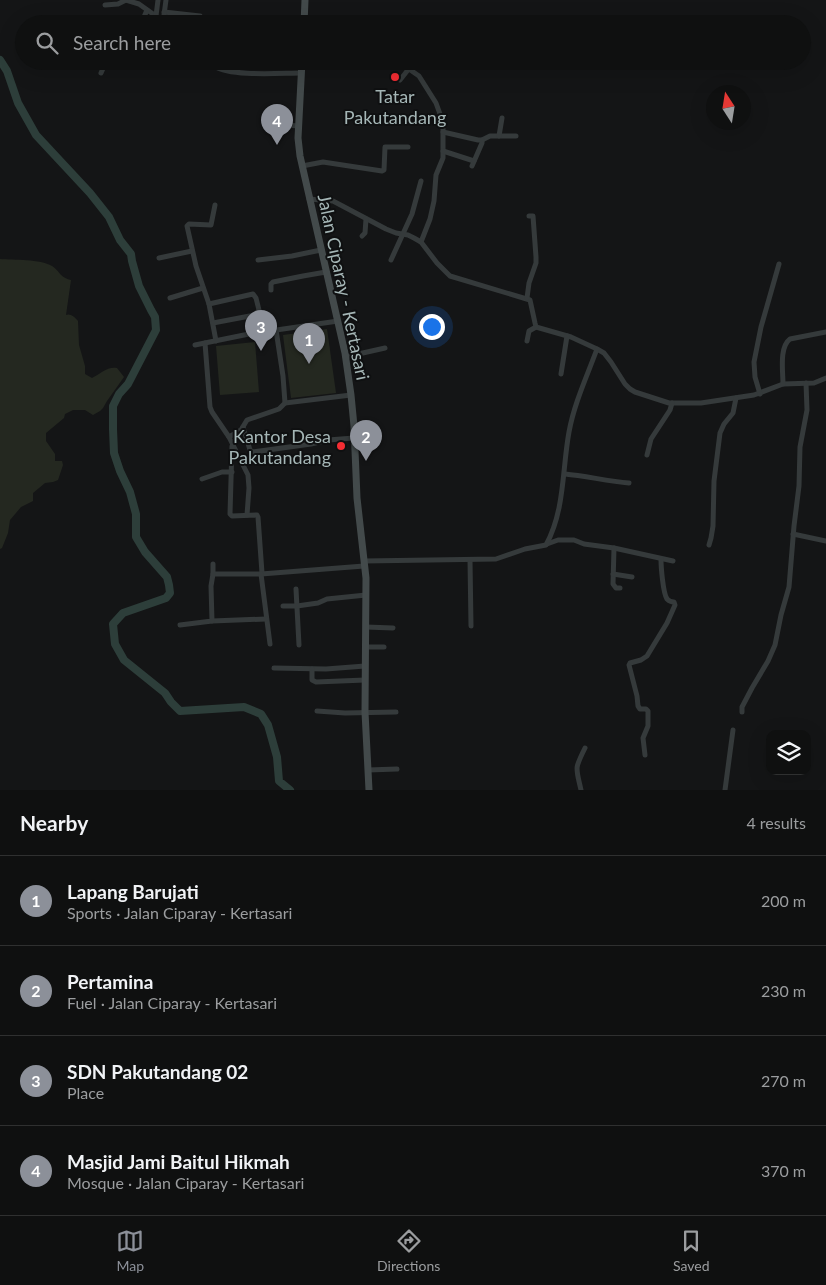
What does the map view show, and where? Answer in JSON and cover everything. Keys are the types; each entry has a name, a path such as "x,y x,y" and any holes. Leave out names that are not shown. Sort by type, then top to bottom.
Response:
{"main road":[{"path":"304,15 305,0"},
{"name":"Jalan Ciparay - Kertasari","path":"301,70 298,142 309,199 338,321 351,394 357,498 366,595 365,712 369,790"}],"street":[{"path":"105,5 118,4 126,0 139,4 154,15"},
{"path":"156,15 158,0"},
{"path":"164,15 166,0"},
{"path":"144,15 146,10"},
{"path":"164,12 191,15"},
{"path":"223,70 261,74 301,73"},
{"path":"400,80 408,70"},
{"path":"410,70 419,76 436,103 443,132 443,158 436,175 434,201 430,219 421,242"},
{"path":"499,136 502,118"},
{"path":"272,124 298,126"},
{"path":"443,132 482,140 490,136 516,136"},
{"path":"443,151 473,163 482,140"},
{"path":"302,166 323,162 382,171 384,170 385,147 408,146"},
{"path":"391,260 412,214 421,181"},
{"path":"309,199 333,201 386,230 408,235 421,242 450,276 527,298 531,301 536,327"},
{"path":"215,206 211,225 194,223 187,226 192,251 209,304 216,341"},
{"path":"527,298 529,283 536,263 533,216 529,216"},
{"path":"362,236 366,233 366,219"},
{"path":"258,260 321,250"},
{"path":"159,258 192,251"},
{"path":"760,394 755,377 755,355 760,327 779,264"},
{"path":"271,290 273,282 326,272"},
{"path":"170,298 203,288"},
{"path":"209,304 253,294 259,310 255,315 213,323"},
{"path":"255,315 258,333"},
{"path":"195,345 338,321"},
{"path":"527,341 529,331 536,327 566,336 597,349 611,362 630,389 669,403 701,403 736,398 760,394 783,384 814,383 826,378"},
{"path":"276,330 285,403"},
{"path":"783,384 784,349 787,341 826,332"},
{"path":"561,374 566,336"},
{"path":"206,344 210,407 229,437 248,475 247,515"},
{"path":"345,357 385,348"},
{"path":"546,545 560,505 569,430 597,349"},
{"path":"742,712 742,707 768,661 789,587 793,534 800,486 800,447 807,410 806,383"},
{"path":"229,437 241,430 247,420 279,409 285,403 351,394"},
{"path":"709,545 712,538 714,481 720,432 734,411 736,398"},
{"path":"647,455 651,439 670,410 672,403"},
{"path":"243,427 250,450 253,452 328,440 354,438"},
{"path":"232,443 230,514 232,516 257,515 258,517 261,574 270,644"},
{"path":"202,479 222,472 232,472"},
{"path":"565,474 629,483"},
{"path":"793,534 826,542"},
{"path":"213,574 261,574 364,564 496,559 558,540 574,540 584,544 614,548 673,562"},
{"path":"614,548 614,586 620,588"},
{"path":"645,755 643,738 648,726 648,711 640,709 638,706 629,665 647,656 667,623 675,605 674,602 666,598 661,559"},
{"path":"470,560 471,626"},
{"path":"212,621 211,586 213,564"},
{"path":"613,574 632,577"},
{"path":"296,590 299,645"},
{"path":"282,606 297,606 318,603 327,599 366,595"},
{"path":"180,625 212,621 266,619"},
{"path":"366,627 393,628"},
{"path":"365,647 384,648"},
{"path":"274,668 330,669 365,666"},
{"path":"312,669 312,680 316,682 365,680"},
{"path":"317,711 345,713 396,712"},
{"path":"724,790 733,730"},
{"path":"582,790 576,772 576,765 585,748"},
{"path":"368,770 397,769"}],"shaded area":[{"path":"0,259 34,261 47,264 55,268 62,276 71,280 66,315 72,316 78,321 79,345 85,366 85,374 92,378 107,369 117,368 124,377 100,411 93,415 85,410 73,410 65,414 64,418 46,433 46,441 55,454 55,461 62,461 63,465 58,480 45,483 33,493 33,501 21,507 10,520 8,533 0,549"},
{"path":"327,329 336,393 291,398 283,335"},
{"path":"255,342 259,392 220,395 216,346"}],"waterway":[{"path":"0,60 7,71 18,103 36,135 90,193 109,217 120,240 131,254 139,286 155,317 156,330 128,384 119,394 113,406 114,453 130,492 136,514 136,537 145,552 167,577 170,593 166,598 123,613 113,624 115,644 124,660 165,693 180,711 244,707 261,714 268,725 277,757 279,781 290,790"}],"place":[{"name":"Tatar Pakutandang","path":"395,77"},
{"name":"Masjid Jami Baitul Hikmah","path":"277,145"},
{"name":"SDN Pakutandang 02","path":"261,351"},
{"name":"Lapang Barujati","path":"309,364"},
{"name":"Kantor Desa Pakutandang","path":"341,446"},
{"name":"Pertamina","path":"366,461"}]}
